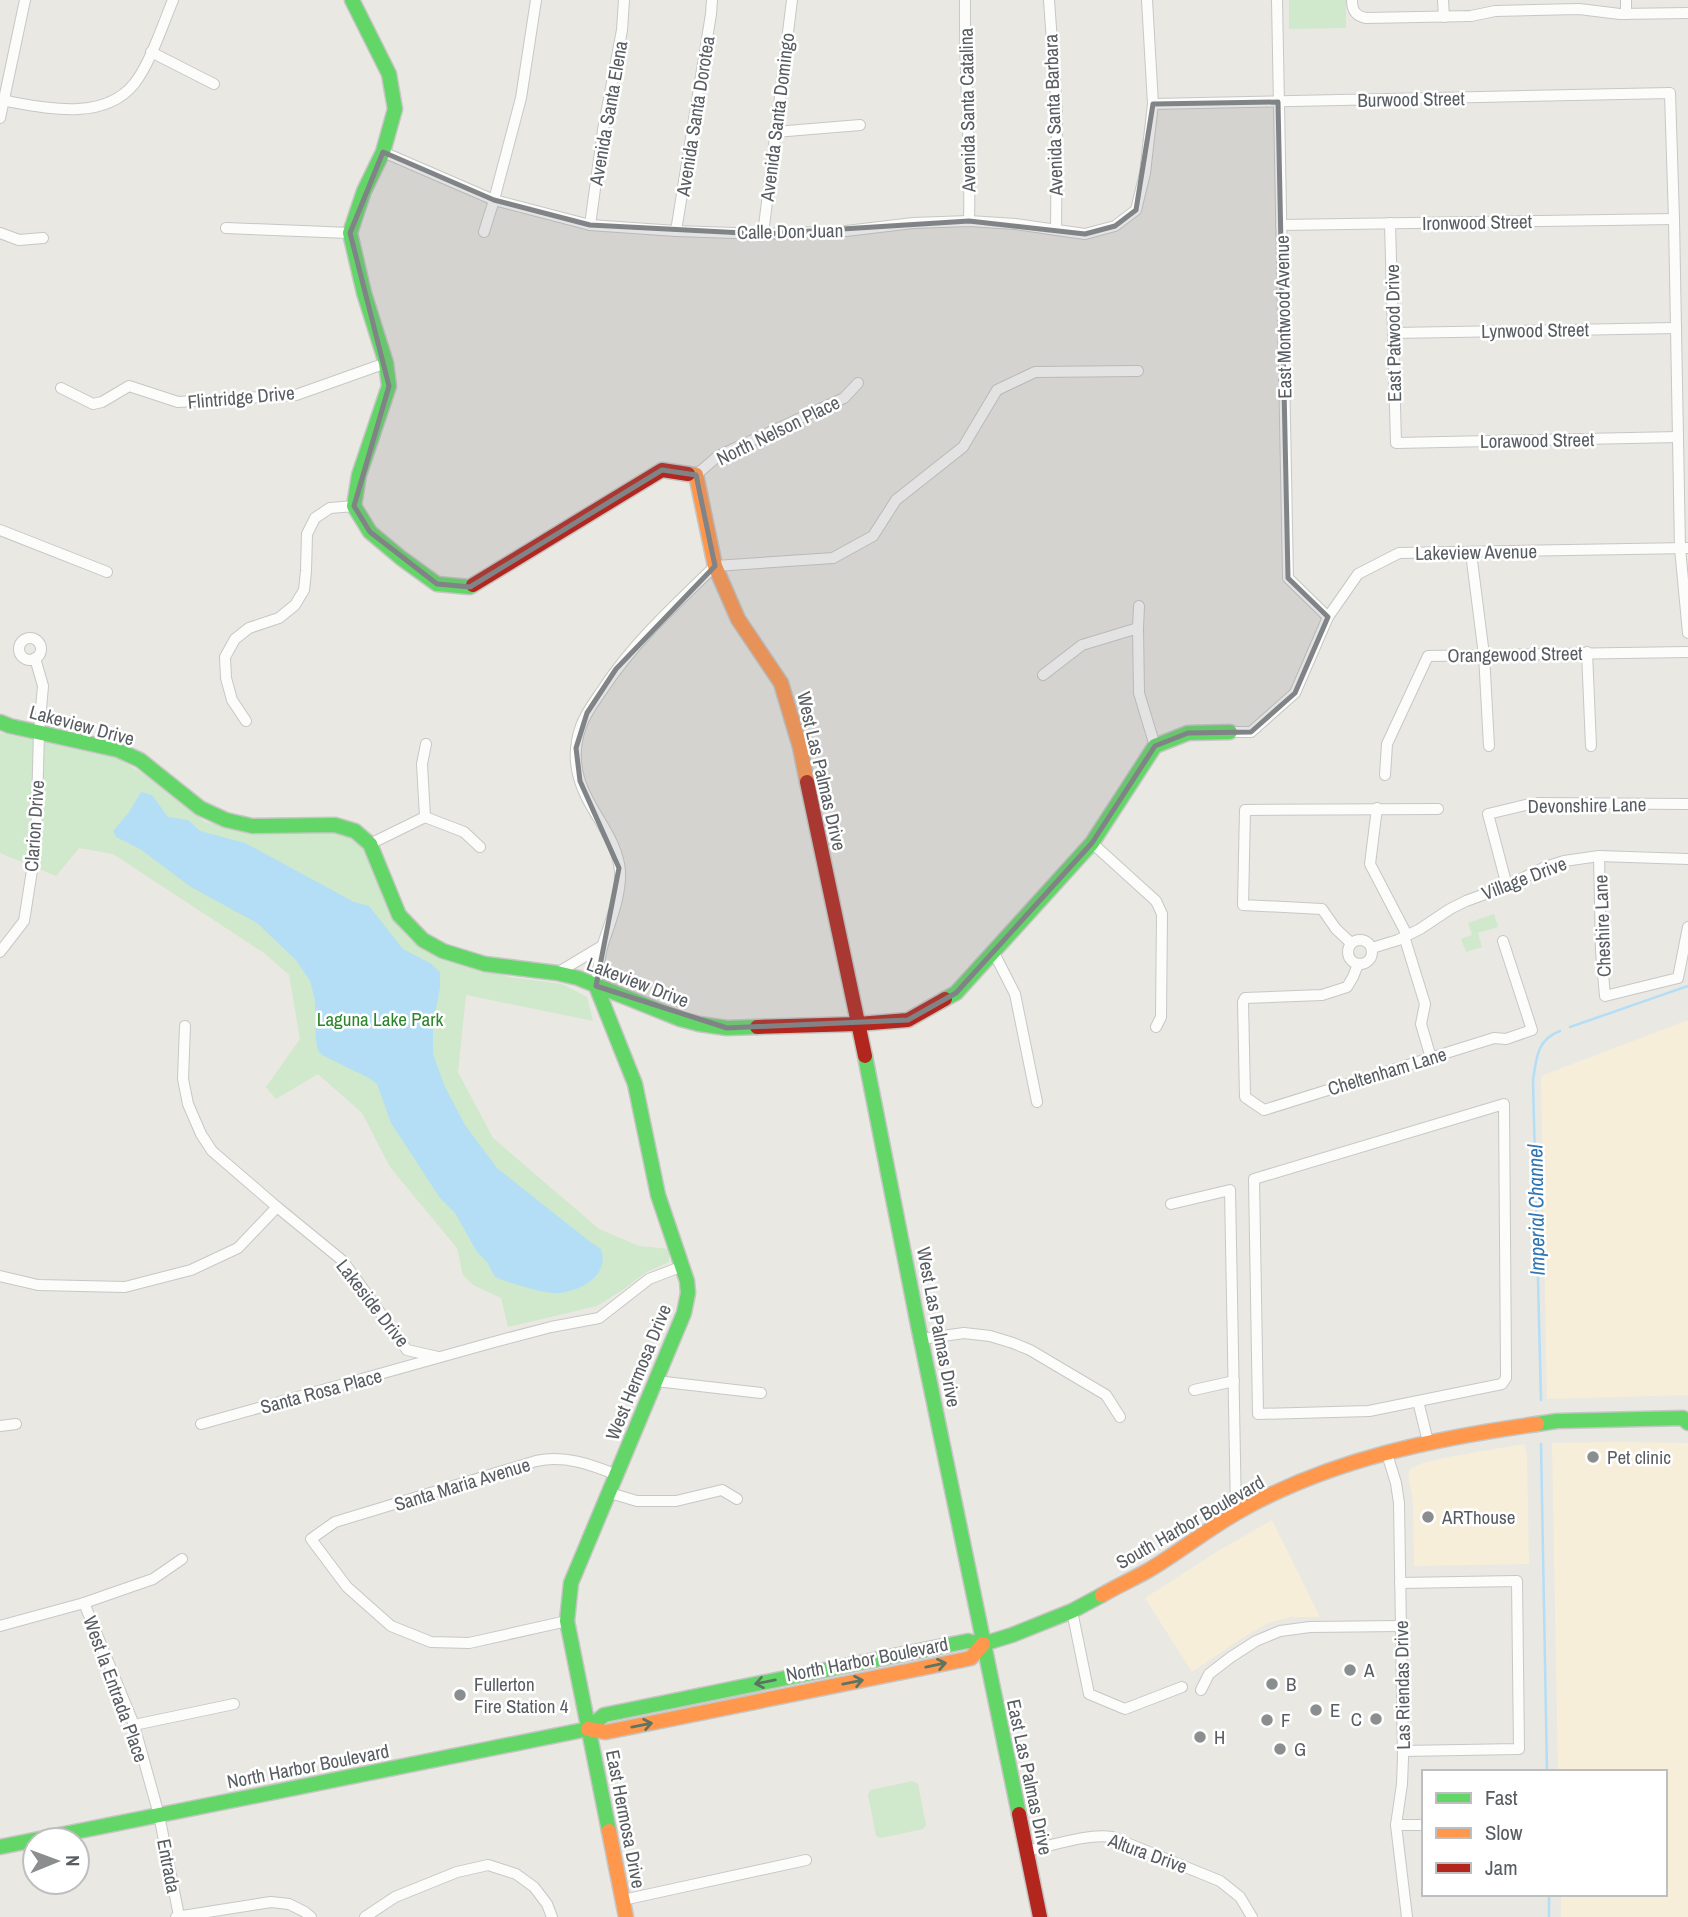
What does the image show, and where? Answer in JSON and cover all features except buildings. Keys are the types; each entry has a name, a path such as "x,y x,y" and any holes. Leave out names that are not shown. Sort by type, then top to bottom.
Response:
{"street":[{"path":"0,118 25,0"},
{"path":"2,100 84,110 112,102 133,85 151,52 173,0"},
{"path":"352,0 389,74 395,109 383,152 364,191 350,233 364,293 386,363 389,386 359,475 354,506 370,532 437,584 470,587 663,470 696,475"},
{"path":"484,232 521,98 536,0"},
{"name":"Avenida Santa Elena","path":"590,225 603,130 622,30 624,0"},
{"name":"Avenida Santa Dorotea","path":"676,231 712,0"},
{"name":"Avenida Santa Domingo","path":"763,233 792,0"},
{"name":"Avenida Santa Catalina","path":"965,0 969,221"},
{"name":"Avenida Santa Barbara","path":"1049,0 1057,112 1056,230"},
{"path":"1147,0 1153,104"},
{"name":"East Montwood Avenue","path":"1276,0 1288,578 1328,617"},
{"path":"1352,0 1353,9 1358,16 1366,18 1478,16 1494,10 1534,5 1626,14 1688,13"},
{"path":"1443,0 1444,17"},
{"path":"1626,0 1626,14"},
{"path":"151,52 214,83"},
{"name":"Burwood Street","path":"1153,104 1670,93 1674,219"},
{"name":"Calle Don Juan","path":"383,152 494,200 590,225 763,233 846,231 913,223 969,221 1086,234 1115,226 1136,211 1145,173 1153,104"},
{"path":"775,132 860,125"},
{"path":"1674,219 1678,437 1688,633"},
{"name":"Ironwood Street","path":"1281,225 1674,219"},
{"name":"East Patwood Drive","path":"1390,223 1396,443"},
{"path":"226,228 350,233"},
{"path":"0,233 19,240 43,238"},
{"name":"Lynwood Street","path":"1393,333 1676,328"},
{"name":"Flintridge Drive","path":"61,388 93,404 102,402 129,386 178,402 296,395 386,363"},
{"path":"596,986 602,946 616,903 620,868 612,843 580,781 576,754 580,731 592,706 616,669 648,631 715,566 833,558 873,536 896,500 963,447 997,390 1035,372 1138,371"},
{"name":"North Nelson Place","path":"696,475 718,456 844,398 858,383"},
{"name":"Lorawood Street","path":"1396,443 1678,437"},
{"name":"West Las Palmas Drive","path":"696,475 715,566 738,619 781,683 800,747 880,1125 983,1644"},
{"path":"246,721 232,700 226,678 225,657 235,639 249,628 279,618 295,605 304,590 307,534 315,518 330,508 354,506"},
{"path":"0,530 107,572"},
{"name":"Lakeview Avenue","path":"1230,732 1251,732 1295,693 1328,617 1357,574 1399,553 1684,548"},
{"path":"1471,552 1483,655 1489,746"},
{"path":"1139,606 1139,693 1155,746 1188,733 1230,732"},
{"path":"1043,675 1082,645 1138,628"},
{"path":"1587,652 1591,746"},
{"name":"Orangewood Street","path":"1385,775 1387,744 1428,656 1688,652"},
{"name":"Clarion Drive","path":"0,952 24,921 36,845 43,686 35,658"},
{"name":"Lakeview Drive","path":"0,722 129,754 200,807 226,820 252,826 326,825 343,827 360,834 370,844 394,905 407,925 423,940 454,955 506,968 578,978 680,1019 727,1028 908,1020 957,993 1092,843 1155,746"},
{"path":"425,817 422,764 426,744"},
{"name":"Devonshire Lane","path":"1507,886 1488,814 1535,803 1688,804"},
{"path":"1377,808 1370,864 1406,936 1424,1004 1421,1024 1431,1058"},
{"path":"1351,943 1336,929 1322,909 1243,905 1245,810 1438,809"},
{"path":"370,844 425,817 464,832 480,847"},
{"path":"1092,843 1156,901 1162,914 1161,1017 1156,1027"},
{"name":"Village Drive","path":"1371,948 1406,936 1457,905 1557,863 1599,856 1688,859"},
{"name":"Cheshire Lane","path":"1599,856 1605,996 1678,978 1688,927"},
{"path":"1357,940 1364,940 1371,948 1372,955 1364,964 1352,961 1348,956 1351,943 1357,940"},
{"name":"Cheltenham Lane","path":"1358,964 1347,987 1322,995 1245,998 1245,1097 1265,1110 1494,1038 1506,1039 1532,1030 1503,941"},
{"path":"557,974 602,946"},
{"path":"993,951 1015,994 1037,1102"},
{"name":"West Hermosa Drive","path":"588,1729 567,1621 571,1583 656,1381 685,1307 688,1286 658,1195 635,1084 596,986"},
{"name":"Lakeside Drive","path":"185,1026 183,1079 188,1104 206,1142 218,1158 343,1261 407,1350 442,1358 551,1327 599,1318 649,1279 683,1266"},
{"path":"1504,1104 1506,1378 1502,1384 1495,1386 1418,1401 1370,1411 1258,1414 1254,1179 1504,1104"},
{"path":"1171,1204 1230,1190 1236,1513"},
{"path":"0,1276 38,1285 125,1287 191,1270 238,1248 276,1207"},
{"path":"921,1339 964,1333 990,1336 1013,1343 1030,1350 1106,1395 1121,1417"},
{"name":"Santa Rosa Place","path":"201,1424 442,1358"},
{"path":"656,1381 761,1393"},
{"path":"1194,1390 1234,1381"},
{"path":"1418,1401 1428,1442"},
{"path":"1387,1454 1428,1442 1557,1421 1686,1417"},
{"path":"0,1426 16,1424"},
{"name":"South Harbor Boulevard","path":"1100,1596 1148,1570 1236,1513 1315,1475 1387,1454"},
{"name":"Las Riendas Drive","path":"1387,1454 1399,1503 1403,1751 1402,1784 1396,1825 1407,1917"},
{"name":"Santa Maria Avenue","path":"567,1621 469,1643 432,1642 391,1626 347,1587 311,1539 335,1522 544,1460 580,1462 617,1475"},
{"path":"610,1493 637,1501 676,1501 722,1490 737,1499"},
{"path":"0,1626 84,1604 153,1579 182,1559"},
{"path":"1400,1583 1517,1581 1520,1749 1403,1751"},
{"name":"North Harbor Boulevard","path":"0,1847 588,1729 604,1715 968,1641 983,1644 1073,1611 1100,1596"},
{"name":"West la Entrada Place","path":"84,1604 134,1725 159,1815"},
{"path":"1073,1611 1089,1694 1125,1709 1182,1687"},
{"path":"1201,1690 1209,1674 1231,1657 1256,1641 1280,1631 1310,1627 1400,1626"},
{"name":"East Las Palmas Drive","path":"983,1644 1040,1917"},
{"path":"134,1725 233,1704"},
{"name":"East Hermosa Drive","path":"588,1729 626,1917"},
{"name":"Entrada","path":"159,1815 177,1917"},
{"path":"1396,1825 1422,1825"},
{"name":"Altura Drive","path":"1026,1851 1096,1837 1114,1838 1220,1881 1240,1897 1252,1917"},
{"path":"622,1900 806,1860"},
{"path":"365,1917 395,1897 457,1872 488,1865 516,1874 534,1887 547,1904 552,1917"},
{"path":"177,1917 271,1902 289,1904 311,1917"}],"highlighted area":[{"path":"1278,102 1288,578 1328,617 1295,693 1251,732 1188,733 1155,746 1092,843 956,993 908,1020 727,1028 596,986 619,868 580,781 576,748 587,713 616,669 715,566 696,475 662,470 470,587 437,584 370,532 354,506 389,386 350,233 383,152 494,200 590,225 763,234 969,221 1085,234 1115,226 1136,210 1153,104"}],"shaded area":[{"path":"1688,1020 1688,1395 1547,1399 1541,1076"},
{"path":"1552,1443 1688,1443 1688,1917 1561,1917 1561,1896 1667,1896 1667,1770 1558,1770"},
{"path":"1524,1444 1527,1457 1529,1564 1414,1566 1413,1501 1408,1476 1410,1469 1448,1457"},
{"path":"1272,1520 1320,1617 1291,1617 1268,1623 1192,1672 1145,1598"}],"green space":[{"path":"1289,0 1346,0 1346,28 1289,29"},
{"name":"Laguna Lake Park","path":"0,733 120,759 158,784 205,822 265,833 306,831 347,834 358,840 366,850 389,914 409,939 431,953 509,977 562,984 587,997 593,1021 466,995 458,1072 493,1138 599,1229 639,1246 669,1249 669,1262 646,1272 597,1306 508,1327 501,1298 473,1285 463,1275 457,1248 390,1167 362,1113 318,1074 276,1099 266,1087 300,1039 289,975 264,953 113,854 79,848 56,876 0,853"},
{"path":"1494,914 1498,927 1478,933 1482,947 1466,952 1461,939 1472,935 1468,923"},
{"path":"913,1781 918,1784 926,1825 923,1829 881,1838 876,1836 868,1795 870,1790"}],"water":[{"path":"141,792 152,795 168,817 188,820 200,831 245,843 354,902 369,906 403,949 430,963 440,972 440,988 433,1024 433,1054 445,1087 465,1125 497,1168 601,1249 601,1268 589,1282 572,1290 553,1293 495,1277 455,1213 440,1198 391,1123 377,1084 318,1051 315,1001 310,981 296,960 257,923 191,887 140,849 116,837 113,831"}],"waterway":[{"name":"Imperial Channel","path":"1570,1027 1688,986"},
{"name":"Imperial Channel","path":"1541,1400 1533,1081 1542,1045 1546,1039 1560,1031"},
{"name":"Imperial Channel","path":"1541,1444 1547,1770"},
{"name":"Imperial Channel","path":"1549,1896 1549,1917"}],"traffic: fast":[{"path":"352,0 389,74 395,109 383,152 364,191 350,233 364,293 386,363 389,386 359,475 354,506 370,532 437,584 473,585"},
{"path":"0,722 118,750 140,760 200,808 226,820 252,826 335,825 355,831 370,844 399,915 423,940 443,951 485,964 578,978 699,1024 727,1028 757,1027"},
{"path":"945,999 956,993 1092,843 1155,746 1188,733 1230,732"},
{"path":"596,986 635,1084 658,1195 687,1281 688,1293 684,1313 571,1583 567,1621 609,1831"},
{"path":"865,1056 1019,1814"},
{"path":"1537,1424 1557,1421 1683,1418 1688,1423"},
{"path":"588,1729 604,1715 968,1641 983,1644 1072,1611 1102,1595"},
{"path":"0,1847 588,1729"}],"traffic: slow":[{"path":"688,474 696,475 715,566 738,619 781,683 800,747 807,782"},
{"path":"1102,1595 1149,1570 1243,1509 1313,1477 1349,1464 1423,1444 1537,1424"},
{"path":"588,1729 606,1732 962,1660 971,1658 983,1644"},
{"path":"609,1831 626,1917"}],"traffic: jam":[{"path":"473,585 662,470 688,474"},
{"path":"807,782 865,1056"},
{"path":"757,1027 908,1020 945,999"},
{"path":"1019,1814 1040,1917"}],"place":[{"name":"Pet clinic","path":"1593,1457"},
{"name":"ARThouse","path":"1428,1517"},
{"name":"A","path":"1350,1670"},
{"name":"B","path":"1272,1684"},
{"name":"Fullerton Fire Station 4","path":"460,1695"},
{"name":"E","path":"1316,1710"},
{"name":"C","path":"1376,1719"},
{"name":"F","path":"1267,1720"},
{"name":"H","path":"1200,1737"},
{"name":"G","path":"1280,1749"}]}
